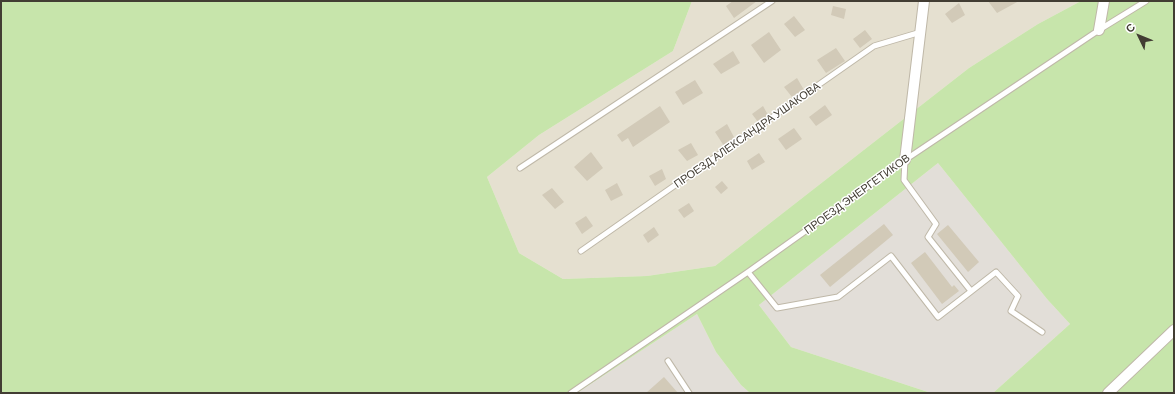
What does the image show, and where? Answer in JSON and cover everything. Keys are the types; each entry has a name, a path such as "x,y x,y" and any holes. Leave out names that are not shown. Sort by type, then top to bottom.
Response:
{"street":[{"path":"904,160 921,32 922,1"},
{"path":"1099,30 1104,1"},
{"path":"1108,393 1174,330"}],"lane":[{"path":"520,168 772,1"},
{"name":"ПРОЕЗД ЭНЕРГЕТИКОВ","path":"571,393 748,272 904,160 1099,30 1146,1"},
{"name":"ПРОЕЗД АЛЕКСАНДРА УШАКОВА","path":"581,251 874,46 921,32"},
{"path":"904,160 904,180 936,224 928,237 971,291"},
{"path":"748,272 777,308 838,297 891,256 938,318 996,272 1018,296 1011,311 1042,332"},
{"path":"668,361 689,393"}],"shaded area":[{"path":"692,1 1081,1 1038,24 969,68 715,266 647,276 563,279 519,253 487,177 539,135 673,51"},
{"path":"938,163 1047,299 1070,324 993,393 931,393 791,347 759,305"},
{"path":"697,314 716,352 741,385 750,393 577,393"}],"green space":[{"path":"1,1 692,1 673,51 539,135 487,177 519,253 563,279 647,276 715,266 969,68 1038,24 1081,1 1174,1 1174,393 993,393 1070,324 1047,299 938,163 759,305 791,347 931,393 750,393 741,385 716,352 697,314 577,393 1,393"}],"building":[{"path":"733,1 757,1 734,18 726,6"},
{"path":"988,1 1019,1 997,13"},
{"path":"959,3 965,15 952,23 945,14"},
{"path":"833,6 846,9 844,19 831,15"},
{"path":"794,16 805,30 795,37 784,24"},
{"path":"865,30 872,39 860,48 853,39"},
{"path":"769,32 781,50 764,63 751,45"},
{"path":"836,48 845,61 826,73 817,60"},
{"path":"733,51 740,63 721,74 713,64"},
{"path":"797,78 804,90 792,97 784,87"},
{"path":"695,80 703,93 683,105 675,92"},
{"path":"825,105 832,115 816,126 809,117"},
{"path":"660,106 670,122 633,147 628,138 622,142 617,135"},
{"path":"763,106 768,115 758,122 752,114"},
{"path":"727,124 735,139 724,146 715,132"},
{"path":"794,128 802,139 786,150 778,139"},
{"path":"691,143 698,155 687,161 678,150"},
{"path":"591,152 603,168 587,181 574,167"},
{"path":"759,153 765,162 752,170 747,161"},
{"path":"662,169 666,179 655,186 649,176"},
{"path":"722,181 728,188 721,194 715,187"},
{"path":"617,183 623,195 611,201 605,190"},
{"path":"552,188 564,202 555,209 542,195"},
{"path":"689,203 694,211 684,218 678,210"},
{"path":"586,216 593,226 582,234 575,223"},
{"path":"884,224 893,235 830,287 820,275"},
{"path":"948,225 979,262 968,272 937,234"},
{"path":"654,227 659,235 648,243 643,235"},
{"path":"925,252 952,287 954,285 959,291 942,304 911,263"},
{"path":"664,377 678,393 646,393"}]}
